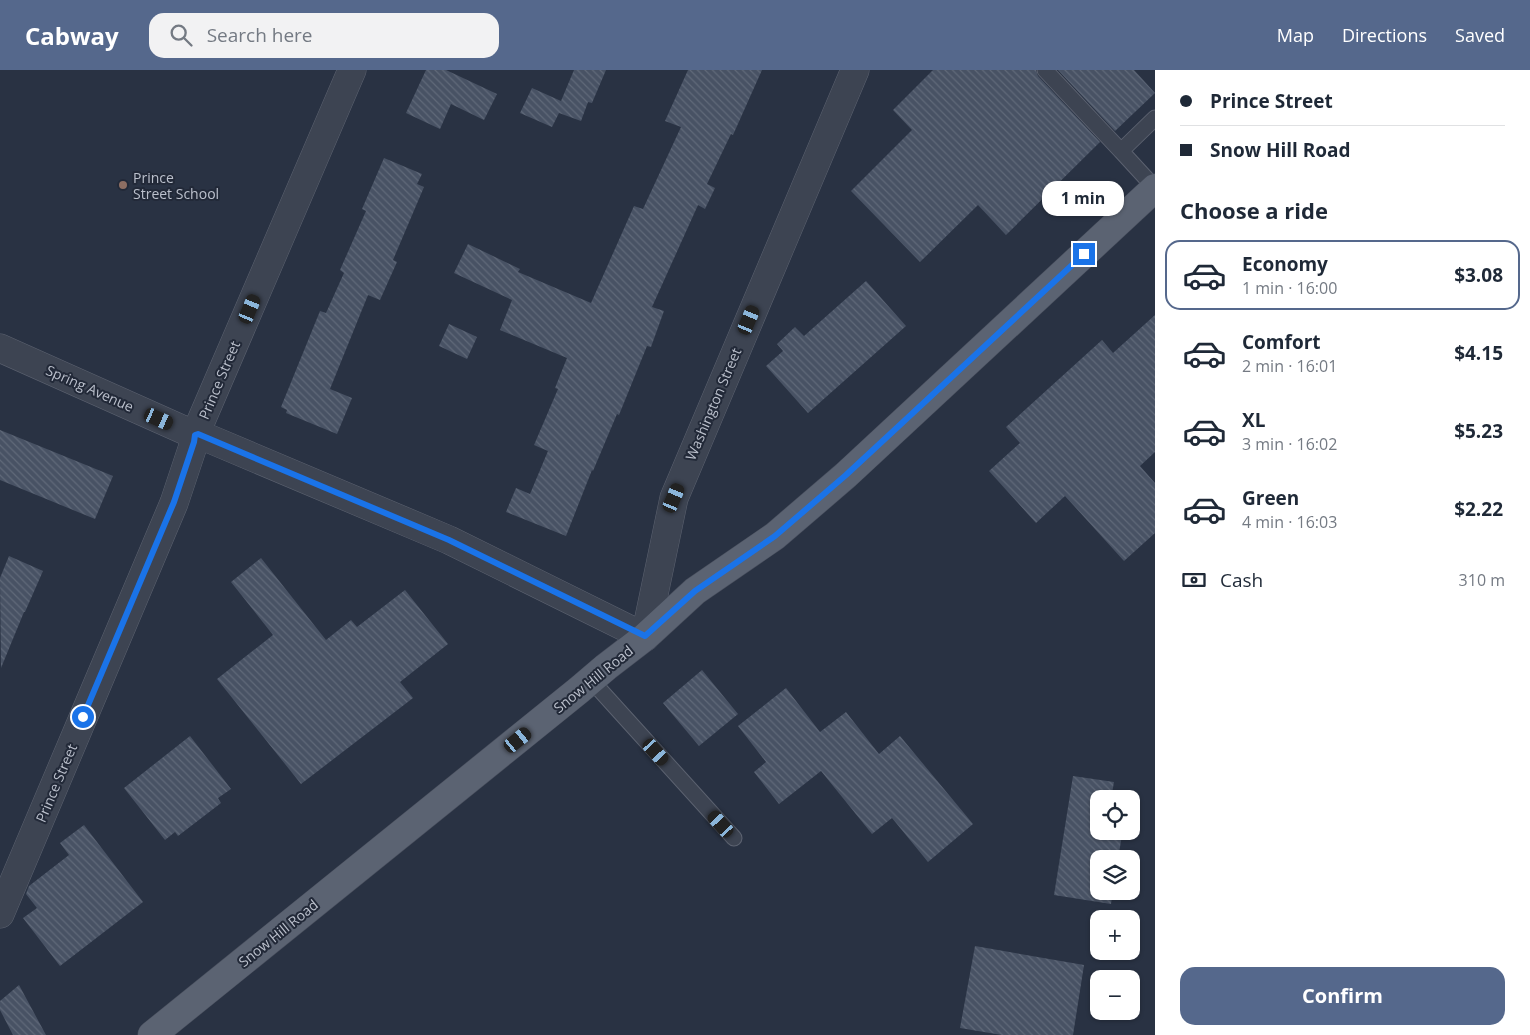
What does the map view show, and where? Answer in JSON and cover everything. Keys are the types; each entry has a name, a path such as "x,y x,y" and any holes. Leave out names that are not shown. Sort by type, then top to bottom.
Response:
{"main road":[{"name":"Snow Hill Road","path":"152,1035 645,636 695,591 775,536 846,475 1155,188"}],"street":[{"name":"Prince Street","path":"0,914 174,502 195,435 352,70"},
{"name":"Washington Street","path":"645,636 674,498 855,70"},
{"name":"Spring Avenue","path":"0,348 195,435 198,434 449,540 645,636"}],"lane":[{"path":"1045,70 1155,188"},
{"path":"1121,151 1155,118"},
{"path":"591,680 734,838"}],"building":[{"path":"426,70 446,70 497,94 484,120 451,104 440,129 406,113"},
{"path":"574,70 606,70 592,103 588,102 581,121 559,113 552,127 520,113 532,88 561,101"},
{"path":"688,70 762,70 733,135 731,134 707,184 715,188 705,209 698,205 652,307 664,311 651,347 647,346 619,415 617,414 592,470 566,536 506,512 516,488 530,494 548,451 534,445 558,389 555,388 567,358 500,330 512,300 454,273 468,244 520,269 518,272 591,303 634,206 643,209 681,127 665,121"},
{"path":"933,70 1036,70 1038,76 1100,142 1006,235 978,205 920,262 851,191 912,130 893,110"},
{"path":"1058,70 1134,70 1155,93 1115,131"},
{"path":"384,158 422,174 417,184 424,187 393,260 397,262 380,300 368,295 330,389 352,398 337,434 286,413 287,410 281,407 320,311 326,313 344,273 340,270 366,211 362,209"},
{"path":"866,281 906,326 808,413 766,366 783,351 777,344 795,327 804,336"},
{"path":"1155,315 1155,452 1140,466 1155,483 1155,533 1124,561 1065,496 1036,523 989,471 1020,443 1006,427 1102,340 1113,353"},
{"path":"449,324 477,337 467,359 439,346"},
{"path":"0,430 113,476 95,519 0,480"},
{"path":"9,556 43,571 1,668 0,578"},
{"path":"261,558 326,640 351,620 357,627 405,590 448,644 400,682 413,698 301,784 217,679 273,635 231,582"},
{"path":"702,670 738,714 699,746 663,703"},
{"path":"786,688 820,732 846,712 879,754 900,736 973,824 928,862 892,818 872,834 821,771 779,804 754,772 766,762 738,726"},
{"path":"190,736 231,789 218,798 221,803 178,836 175,832 165,840 124,788"},
{"path":"1073,776 1114,782 1113,790 1090,790 1090,840 1121,840 1120,850 1090,850 1090,900 1112,900 1111,904 1054,895"},
{"path":"84,825 143,902 60,966 23,918 37,908 26,894 29,886 69,855 60,843"},
{"path":"975,946 1084,965 1073,1035 1002,1035 960,1028"},
{"path":"19,985 46,1035 13,1035 0,1010 0,1001"}],"place":[{"name":"Prince Street School","path":"123,185"}],"route":[{"path":"83,717 174,502 195,435 198,434 449,540 645,636 695,591 775,536 846,475 1084,254"}]}
